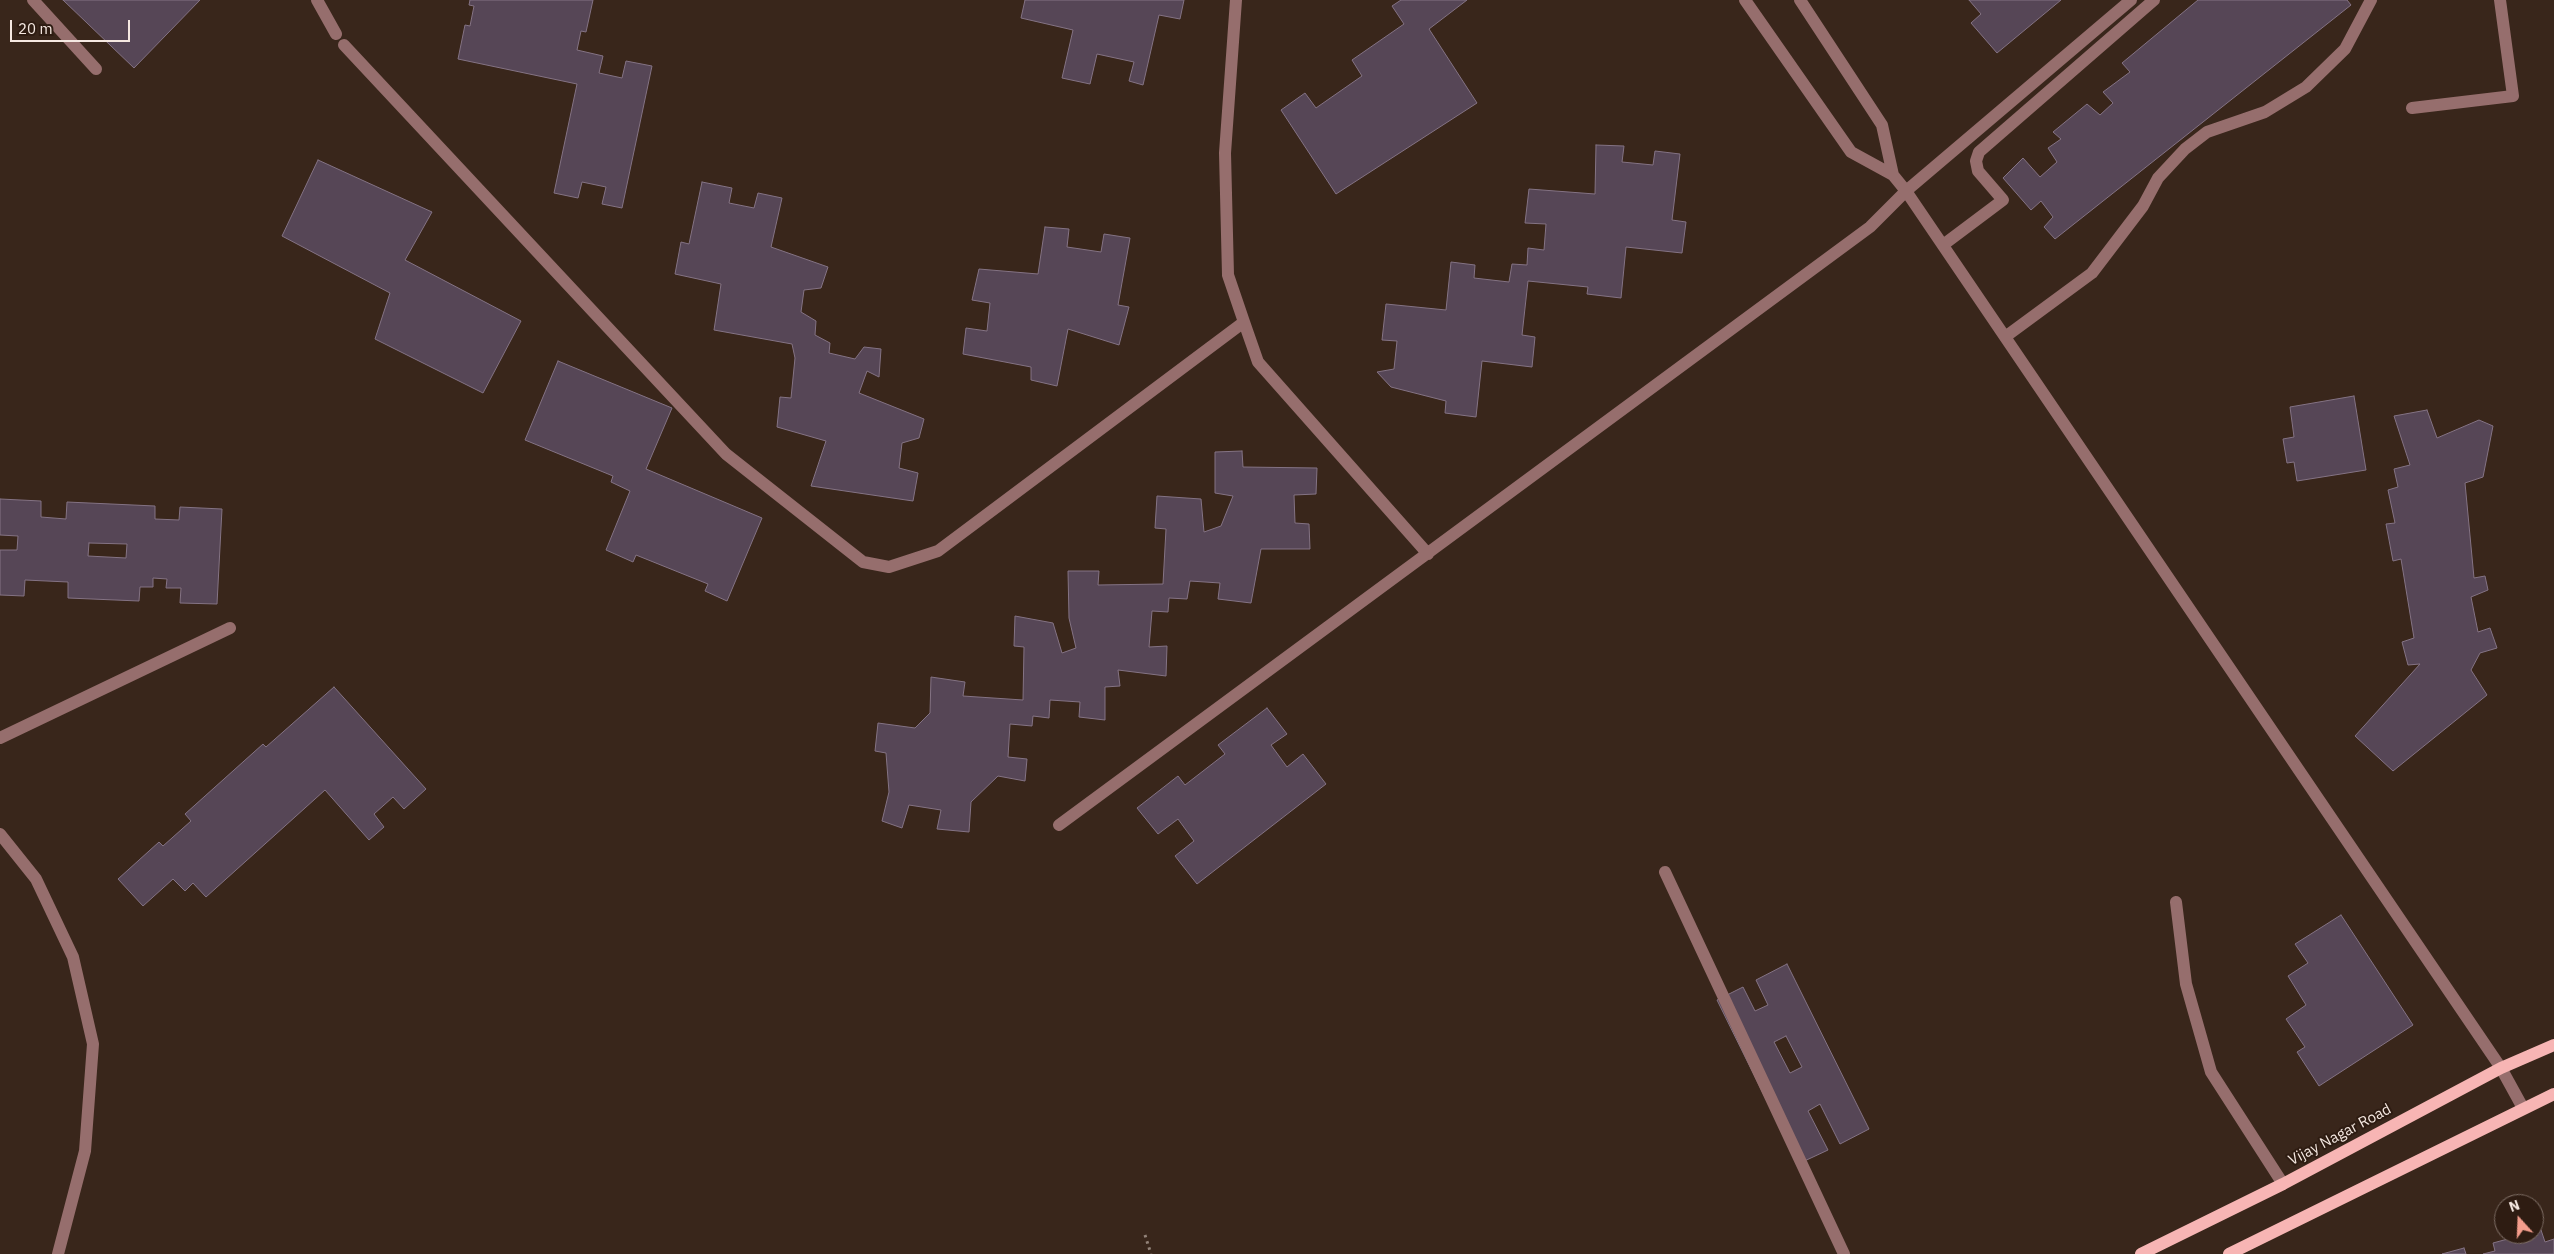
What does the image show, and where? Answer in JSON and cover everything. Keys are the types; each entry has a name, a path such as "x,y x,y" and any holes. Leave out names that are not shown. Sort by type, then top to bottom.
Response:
{"main road":[{"name":"Vijay Nagar Road","path":"2141,1254 2283,1184 2501,1068 2554,1045"},
{"path":"2229,1254 2554,1094"}],"street":[{"path":"33,0 96,70"},
{"path":"317,0 336,34"},
{"path":"1236,0 1225,171 1228,275 1244,322 1258,362 1428,554"},
{"path":"1745,0 1851,152 1893,175 1906,191 2501,1068 2524,1108"},
{"path":"1800,0 1882,125 1893,175"},
{"path":"1943,245 2003,200 1978,171 1976,160 1979,152 2154,0"},
{"path":"2005,336 2092,273 2143,206 2158,178 2185,149 2206,132 2266,112 2306,87 2345,49 2371,0"},
{"path":"2412,108 2513,96 2500,0"},
{"path":"1059,825 1769,304 1870,227 1906,191 2128,3 2134,17"},
{"path":"344,45 726,454 862,562 889,567 938,551 1244,322"},
{"path":"0,738 230,628"},
{"path":"0,834 36,879 73,957 93,1044 85,1151 58,1254"},
{"path":"1665,872 1844,1254"},
{"path":"2176,902 2186,984 2211,1072 2283,1184"}],"path":[{"path":"1145,1235 1151,1254"}],"building":[{"path":"63,0 200,0 134,68"},
{"path":"470,0 593,0 586,32 581,31 577,50 603,56 599,73 622,78 626,61 652,66 622,208 602,204 606,187 582,182 578,198 554,193 577,84 458,59 465,25 470,26 474,6 469,5"},
{"path":"1025,0 1184,0 1180,19 1159,15 1143,85 1129,81 1134,62 1097,54 1090,84 1062,78 1073,30 1021,18"},
{"path":"1401,0 1467,0 1429,29 1477,103 1336,194 1281,110 1305,93 1316,108 1362,76 1352,60 1404,24 1392,6"},
{"path":"1969,0 2061,0 1997,53 1971,23 1981,14"},
{"path":"2198,0 2347,0 2351,5 2055,239 2044,227 2053,217 2041,201 2031,210 2003,178 2023,158 2040,177 2057,162 2048,148 2061,139 2053,132 2087,104 2100,115 2113,103 2103,92 2130,72 2122,63"},
{"path":"1596,145 1624,146 1622,162 1653,165 1655,151 1680,154 1672,220 1686,222 1682,253 1626,247 1621,298 1587,294 1588,287 1528,281 1522,335 1535,337 1532,367 1482,361 1476,417 1445,413 1446,401 1391,387 1377,372 1394,369 1397,341 1382,340 1386,304 1446,310 1451,262 1475,265 1474,278 1509,282 1512,264 1527,265 1528,248 1544,250 1546,224 1525,223 1529,189 1595,194"},
{"path":"318,160 432,212 405,260 521,321 483,393 375,339 390,293 282,236"},
{"path":"702,182 732,188 729,203 754,208 758,193 782,198 771,247 828,267 821,288 804,290 801,312 816,321 815,335 830,343 829,353 855,359 864,347 881,349 879,377 867,371 859,393 924,419 919,438 902,443 899,468 918,473 913,501 811,486 826,441 777,427 780,397 791,398 795,358 792,344 714,330 721,284 675,274 681,242 689,244"},
{"path":"1045,227 1069,229 1067,247 1101,252 1104,234 1130,238 1118,305 1129,307 1119,345 1068,329 1057,386 1031,380 1031,367 963,354 966,328 987,331 990,303 972,300 979,269 1038,274"},
{"path":"558,361 672,408 646,469 762,518 727,601 705,591 708,584 636,555 633,562 606,550 630,491 611,482 613,476 525,440"},
{"path":"2354,396 2366,470 2297,481 2294,462 2287,463 2283,439 2294,437 2290,407"},
{"path":"2427,410 2437,438 2479,420 2493,426 2483,477 2465,483 2474,578 2485,576 2488,590 2471,597 2478,632 2490,628 2497,648 2480,653 2471,670 2487,695 2393,771 2355,736 2420,664 2408,665 2402,642 2414,638 2401,559 2393,561 2386,524 2395,523 2388,490 2398,487 2394,469 2410,465 2394,416"},
{"path":"1242,451 1243,467 1317,468 1316,494 1294,495 1295,523 1309,524 1310,549 1261,549 1251,603 1218,599 1220,583 1190,581 1187,599 1169,598 1168,612 1152,611 1149,647 1167,646 1166,676 1118,670 1120,686 1105,687 1105,720 1079,717 1080,702 1050,700 1049,718 1033,716 1032,726 1010,724 1008,757 1027,759 1025,781 998,776 971,802 969,832 937,829 941,810 909,805 902,828 882,821 889,792 886,753 875,751 878,723 915,728 930,713 931,677 965,682 963,696 1023,700 1024,647 1014,646 1015,616 1053,623 1062,653 1076,648 1069,618 1068,571 1099,571 1098,585 1163,584 1166,529 1155,528 1157,496 1201,499 1204,532 1221,526 1233,496 1215,493 1215,452"},
{"path":"0,499 41,501 41,517 66,519 67,502 155,506 155,519 179,520 180,507 222,509 217,604 180,603 181,588 166,588 167,579 153,578 153,587 140,587 139,601 68,598 68,582 25,580 24,596 0,595 0,550 17,550 18,536 0,535","holes":["89,543 127,544 126,558 88,556"]},
{"path":"334,687 426,789 404,809 393,797 374,814 384,827 369,840 325,790 206,897 193,883 185,891 173,879 143,906 118,879 159,842 163,846 191,821 185,814 263,744 266,747"},
{"path":"1267,708 1287,734 1271,745 1287,767 1303,754 1326,784 1197,884 1175,856 1194,841 1178,819 1158,834 1137,808 1178,776 1185,785 1225,754 1218,745"},
{"path":"2341,915 2413,1025 2319,1086 2297,1052 2305,1047 2286,1019 2306,1005 2288,976 2308,963 2295,944"},
{"path":"1787,964 1869,1129 1840,1144 1820,1104 1808,1111 1828,1150 1798,1164 1717,1000 1743,987 1755,1011 1768,1005 1756,980","holes":["1786,1036 1802,1067 1790,1073 1774,1042"]},
{"path":"2544,1239 2545,1242 2554,1239 2554,1254 2483,1254 2495,1251 2493,1243 2544,1244"},
{"path":"2464,1248 2466,1254 2442,1254"}]}
